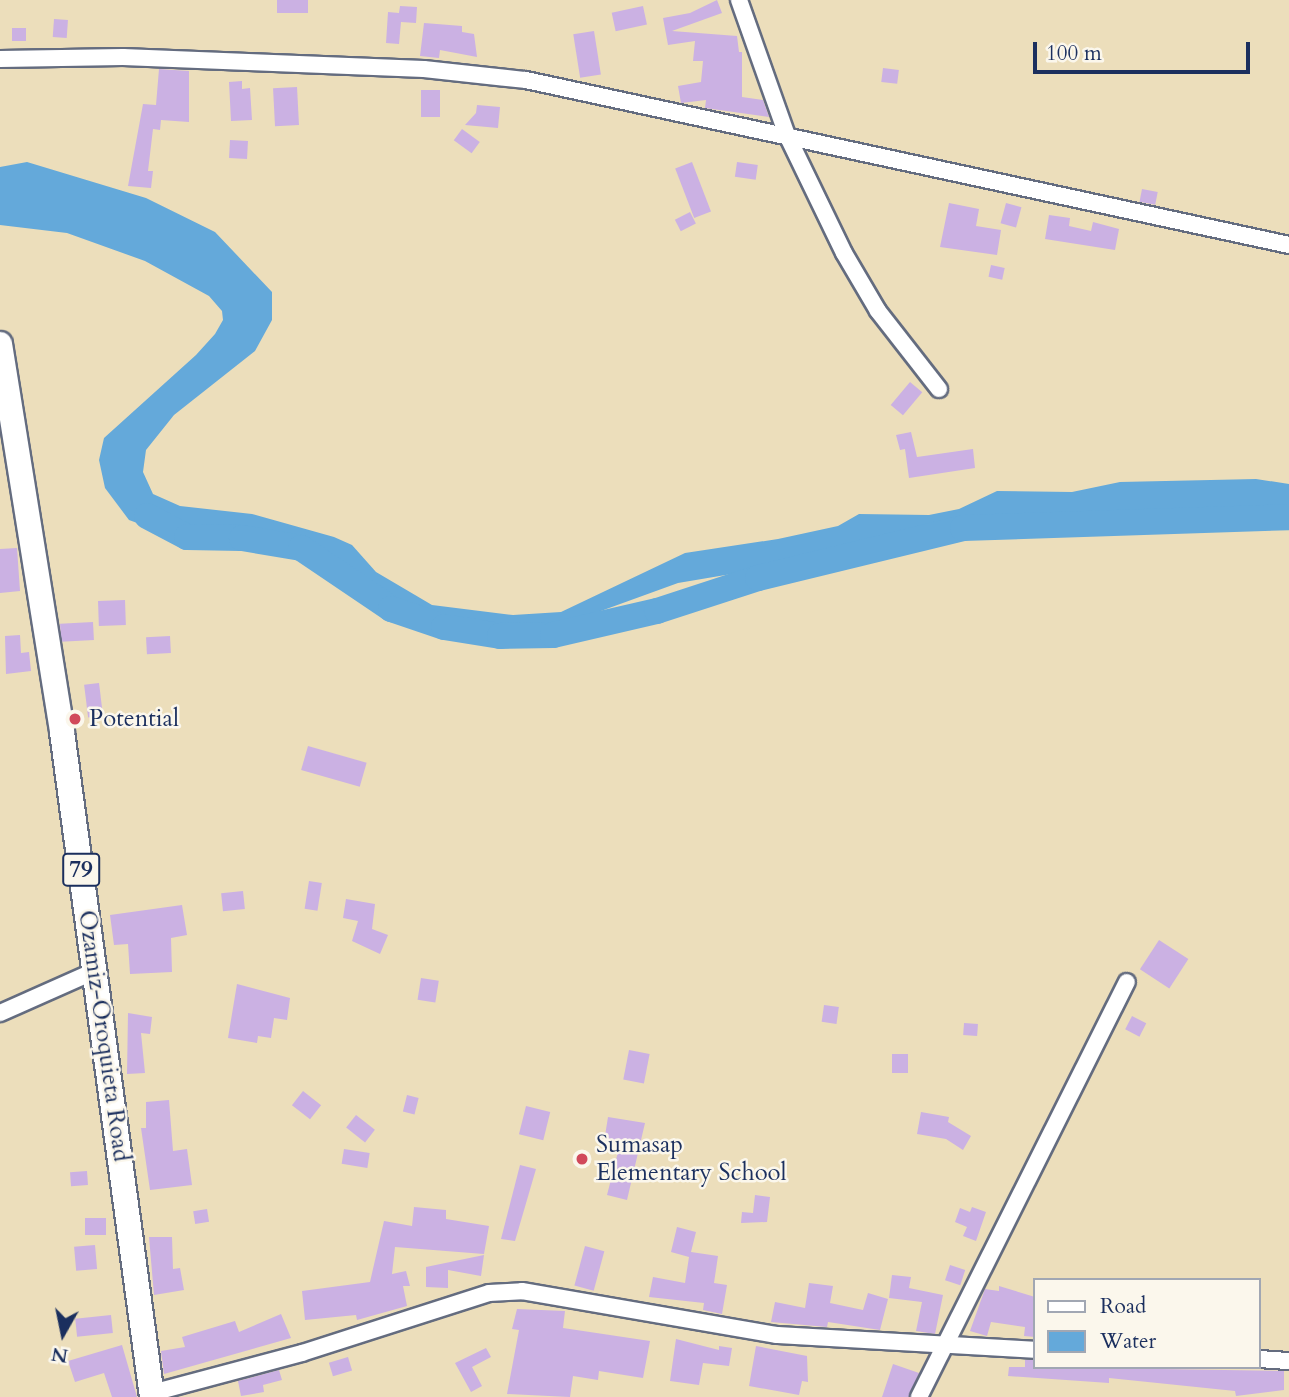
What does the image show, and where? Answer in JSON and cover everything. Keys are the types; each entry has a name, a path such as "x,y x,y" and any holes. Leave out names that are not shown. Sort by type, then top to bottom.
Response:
{"highway":[{"name":"Ozamiz-Oroquieta Road","path":"0,344 95,971 152,1395"}],"street":[{"path":"739,0 786,133 871,299 939,389"},
{"path":"0,59 123,57 424,69 526,80 786,133 1076,202 1289,245"},
{"path":"0,1013 95,971"},
{"path":"919,1397 1127,982"},
{"path":"152,1395 302,1353 489,1293 522,1292 777,1335 1034,1350"},
{"path":"1261,1359 1289,1362"}],"water":[{"path":"27,162 146,198 215,232 272,292 272,320 255,351 174,415 146,450 143,472 153,494 180,506 252,514 334,537 352,545 376,572 432,605 513,615 561,612 685,553 778,539 838,526 859,514 929,515 959,509 997,491 1072,492 1120,482 1256,479 1289,484 1289,512 1165,510 943,528 809,561 678,583 554,628 510,631 459,626 399,604 308,543 159,531 129,520 105,488 99,460 104,438 196,355 215,334 223,320 222,311 209,296 145,261 67,233 0,225 0,167"}],"building":[{"path":"277,0 308,0 308,13 277,13"},
{"path":"717,0 722,13 672,31 737,36 739,52 742,52 742,97 763,100 769,117 705,108 706,100 681,103 678,86 701,82 703,61 693,61 695,41 668,45 663,18 690,13"},
{"path":"400,6 417,7 416,23 401,22 399,44 386,43 388,12 399,13"},
{"path":"643,6 647,25 616,31 612,13"},
{"path":"54,19 68,20 67,38 53,37"},
{"path":"424,23 462,26 462,32 474,34 477,57 440,50 439,58 420,56"},
{"path":"12,28 26,28 26,41 12,41"},
{"path":"594,31 601,74 580,78 573,34"},
{"path":"883,68 899,70 897,84 881,82"},
{"path":"159,69 189,71 189,122 161,120 160,130 153,129 148,171 153,171 151,188 128,186 143,104 156,105"},
{"path":"242,81 242,89 250,88 252,120 231,121 229,82"},
{"path":"297,87 299,125 275,126 273,88"},
{"path":"421,90 440,90 440,117 421,117"},
{"path":"477,105 500,107 498,128 465,125 476,113"},
{"path":"462,129 480,142 472,153 454,140"},
{"path":"230,140 248,141 247,159 229,158"},
{"path":"692,162 711,211 694,218 675,168"},
{"path":"737,162 758,165 756,180 735,177"},
{"path":"1142,189 1158,192 1155,205 1140,202"},
{"path":"949,203 979,209 976,226 1001,230 997,255 940,247"},
{"path":"1006,203 1021,207 1016,227 1001,223"},
{"path":"690,212 696,224 681,231 675,220"},
{"path":"1049,215 1070,218 1069,226 1091,231 1093,222 1119,229 1115,250 1045,239"},
{"path":"991,265 1005,268 1002,280 989,277"},
{"path":"910,382 922,392 903,415 891,405"},
{"path":"911,432 917,457 973,449 975,468 909,478 905,449 900,450 896,435"},
{"path":"17,548 20,591 0,593 0,549"},
{"path":"125,600 126,625 99,626 98,601"},
{"path":"93,622 94,640 61,642 60,624"},
{"path":"20,635 21,653 29,652 31,671 6,674 5,636"},
{"path":"170,636 171,653 147,654 146,637"},
{"path":"99,683 103,716 88,718 84,685"},
{"path":"308,746 367,763 360,787 301,770"},
{"path":"309,881 322,883 317,911 305,909"},
{"path":"243,891 245,909 223,911 221,893"},
{"path":"346,899 375,904 372,929 388,935 380,954 352,941 358,921 343,918"},
{"path":"182,905 187,935 171,938 172,972 130,974 128,944 114,945 110,915"},
{"path":"1159,940 1188,959 1169,988 1140,969"},
{"path":"421,978 439,981 435,1003 418,1000"},
{"path":"237,984 290,998 287,1020 274,1018 271,1038 258,1036 257,1043 228,1038"},
{"path":"824,1005 839,1007 836,1024 822,1022"},
{"path":"128,1013 152,1017 150,1034 141,1033 145,1073 127,1074"},
{"path":"1132,1016 1146,1023 1139,1037 1125,1029"},
{"path":"964,1023 978,1024 977,1036 963,1035"},
{"path":"629,1050 650,1054 644,1083 623,1079"},
{"path":"892,1054 908,1054 908,1073 892,1073"},
{"path":"303,1091 321,1105 310,1119 292,1105"},
{"path":"407,1095 419,1098 415,1114 403,1111"},
{"path":"169,1100 173,1151 187,1149 192,1185 150,1190 141,1128 146,1128 146,1102"},
{"path":"526,1106 550,1112 543,1140 519,1134"},
{"path":"921,1112 949,1117 948,1122 971,1136 963,1150 946,1139 917,1134"},
{"path":"356,1115 375,1130 365,1142 346,1128"},
{"path":"608,1117 645,1123 627,1200 607,1195 620,1144 604,1142"},
{"path":"344,1149 370,1153 367,1168 342,1164"},
{"path":"520,1165 536,1169 515,1241 501,1239"},
{"path":"87,1171 88,1185 71,1186 70,1172"},
{"path":"755,1195 770,1197 767,1222 741,1223 742,1212 753,1213"},
{"path":"414,1207 446,1210 446,1219 489,1226 484,1254 395,1247 392,1274 406,1271 410,1286 403,1286 407,1306 357,1320 356,1315 305,1320 302,1291 370,1282 384,1221 412,1226"},
{"path":"972,1207 986,1212 976,1241 963,1236 967,1227 955,1222 960,1208 970,1212"},
{"path":"207,1209 209,1222 195,1224 193,1211"},
{"path":"85,1218 106,1218 106,1235 85,1235"},
{"path":"677,1227 696,1232 691,1252 718,1256 714,1283 727,1285 722,1314 703,1310 704,1303 649,1297 653,1277 685,1283 689,1257 671,1252"},
{"path":"149,1237 172,1237 173,1269 180,1268 184,1290 154,1295"},
{"path":"95,1245 97,1269 76,1271 74,1247"},
{"path":"585,1246 604,1251 594,1291 574,1286"},
{"path":"484,1255 481,1276 448,1270 448,1288 426,1287 426,1267"},
{"path":"950,1265 965,1270 960,1285 945,1280"},
{"path":"892,1275 911,1277 909,1288 943,1295 935,1334 916,1331 922,1302 889,1298"},
{"path":"809,1283 833,1286 830,1303 863,1310 868,1293 888,1299 880,1330 828,1322 827,1327 771,1322 775,1302 805,1308"},
{"path":"999,1286 1034,1297 1034,1337 1024,1336 1025,1327 991,1322 987,1336 970,1331 985,1289 999,1291"},
{"path":"517,1309 565,1311 563,1328 650,1341 643,1378 599,1371 598,1380 573,1376 570,1397 507,1394 519,1330 512,1329"},
{"path":"281,1314 291,1338 164,1374 161,1351 185,1347 182,1337 235,1321 239,1332"},
{"path":"111,1315 113,1333 77,1337 75,1319"},
{"path":"676,1339 719,1350 719,1346 732,1348 729,1366 703,1363 699,1385 670,1381"},
{"path":"122,1345 137,1397 112,1397 104,1373 75,1382 68,1361"},
{"path":"756,1346 807,1356 808,1382 802,1381 799,1395 749,1386"},
{"path":"486,1348 491,1357 472,1367 482,1386 471,1392 455,1363"},
{"path":"348,1357 352,1370 333,1376 329,1363"},
{"path":"1025,1360 1034,1360 1034,1369 1284,1371 1284,1390 1236,1396 1235,1391 1109,1378 1109,1383 1008,1376 1009,1367 1025,1367"},
{"path":"893,1364 919,1373 909,1397 882,1397"},
{"path":"279,1370 282,1380 263,1385 264,1392 241,1396 238,1381"}],"waterway":[{"path":"147,516 187,537 242,538 301,548 391,609 444,627 500,636 553,635 657,611 758,578 963,528 1289,517"}],"place":[{"name":"Potential","path":"75,719"},
{"name":"Sumasap Elementary School","path":"582,1159"}]}
